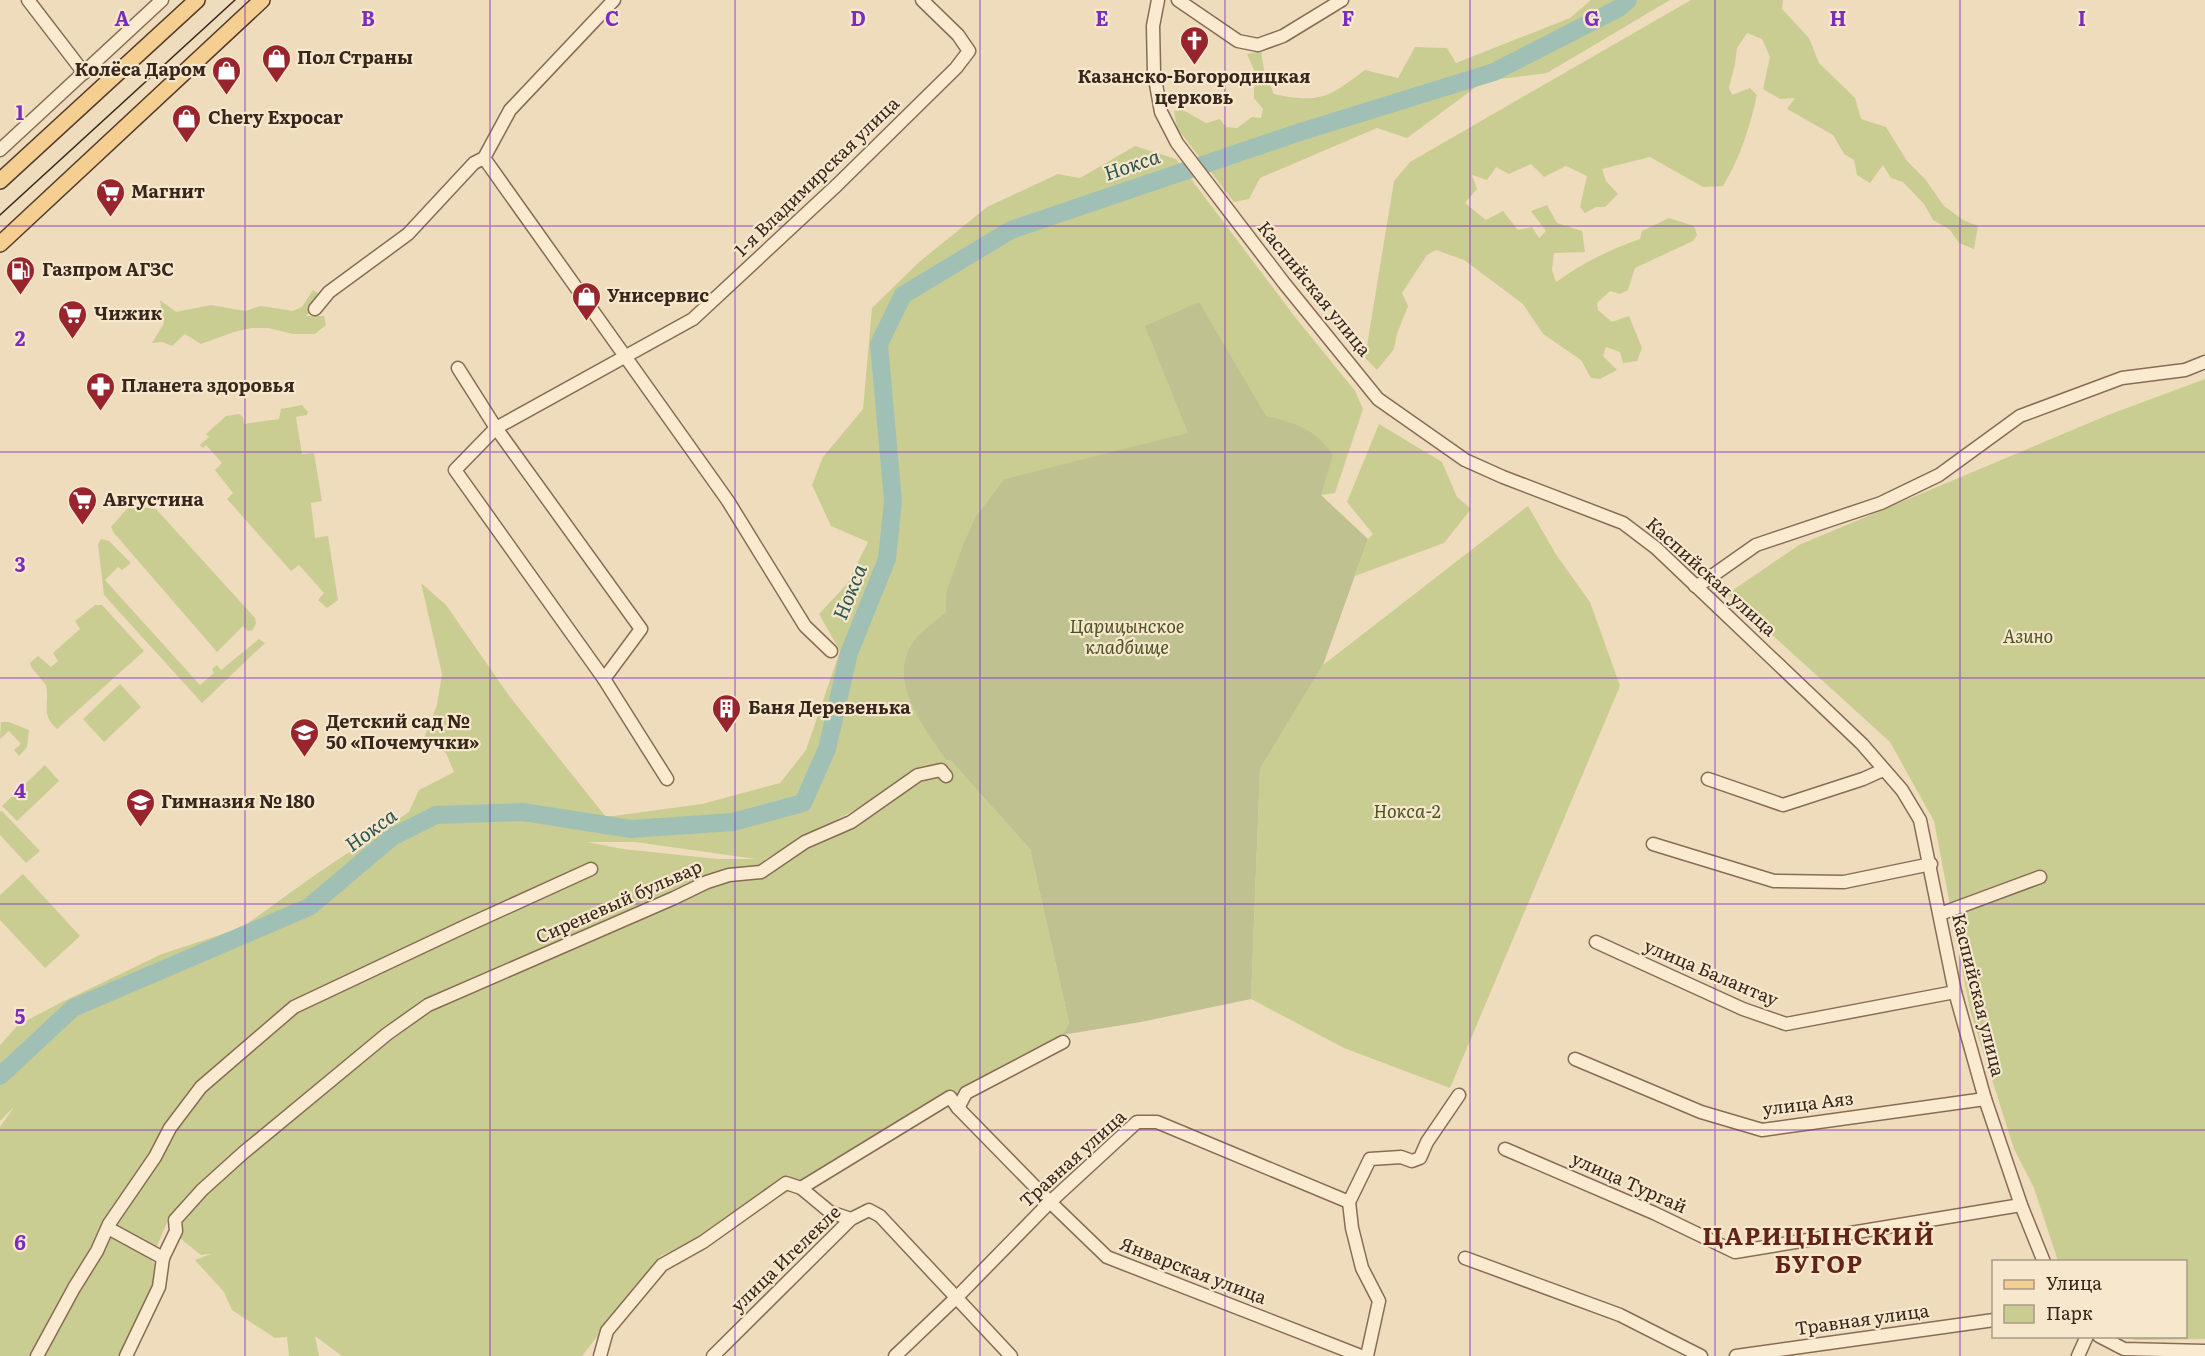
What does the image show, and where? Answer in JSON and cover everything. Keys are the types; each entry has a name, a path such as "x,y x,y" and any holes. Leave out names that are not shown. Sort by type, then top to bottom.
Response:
{"main road":[{"path":"0,181 197,0"},
{"path":"0,244 262,0"}],"street":[{"path":"28,0 84,73"},
{"path":"0,150 162,0"},
{"path":"315,309 329,292 408,234 474,163 484,158 510,110 614,0"},
{"name":"1-я Владимирская улица","path":"625,358 693,319 837,185 956,68 969,51 958,35 922,0"},
{"name":"Каспийская улица","path":"1158,0 1153,26 1154,73 1161,112 1177,143 1284,283 1378,399 1465,460 1623,523 1656,548 1719,606 1862,744 1902,790 1920,820 1955,992 1985,1099 2021,1205 2043,1260"},
{"path":"1178,0 1238,40 1258,45 1283,36 1342,0"},
{"path":"484,158 728,501 805,626 831,651"},
{"path":"625,358 496,428 455,470 604,679 667,779"},
{"path":"1695,586 1702,584 1756,545 1881,503 1939,475 2020,416 2122,378 2185,370 2205,362"},
{"path":"458,368 496,428 640,629 604,679"},
{"name":"Сиреневый бульвар","path":"163,1258 176,1231 176,1220 202,1190 387,1034 428,1005 664,903 707,882 729,875 761,872 805,842 851,822 918,775 941,770 946,776"},
{"path":"1708,779 1783,805 1863,779 1883,770"},
{"path":"1653,844 1774,881 1844,882 1930,864"},
{"path":"37,1356 108,1228 155,1157 170,1128 201,1086 294,1007 591,869"},
{"path":"1940,914 2040,877"},
{"name":"улица Балантау","path":"1596,942 1743,1009 1786,1024 1955,992"},
{"path":"958,1108 966,1093 1063,1042"},
{"name":"улица Аяз","path":"1575,1059 1701,1112 1762,1130 1985,1099"},
{"path":"1367,1356 1379,1301 1362,1268 1352,1228 1349,1202 1370,1160 1401,1157 1412,1161 1420,1158 1427,1142 1458,1095"},
{"name":"Январская улица","path":"801,1188 950,1097 1050,1202 1107,1257 1361,1356"},
{"name":"Травная улица","path":"895,1356 958,1296 1050,1202 1137,1122 1157,1122 1349,1202"},
{"name":"улица Тургай","path":"1505,1149 1654,1213 1735,1252 2021,1205"},
{"path":"600,1356 607,1331 662,1265 703,1242 786,1183 801,1188 830,1212 851,1219"},
{"name":"улица Игелекле","path":"713,1356 851,1219 869,1210 880,1216 893,1232 958,1296 1011,1356"},
{"path":"108,1228 163,1258 159,1287 126,1356"},
{"path":"1465,1258 1620,1315 1701,1356"},
{"name":"Травная улица","path":"1736,1356 1992,1320"},
{"path":"2078,1356 2086,1338"},
{"path":"2103,1338 2124,1349 2205,1351"}],"green space":[{"path":"1591,0 1670,0 1547,73 1484,81 1407,138 1377,128 1260,178 1249,199 1234,202 1177,128 1174,111 1183,110 1206,123 1220,119 1226,127 1237,128 1252,117 1261,118 1263,109 1254,98 1254,88 1258,79 1247,54 1261,51 1264,70 1274,94 1314,98 1333,92 1365,70 1398,78 1415,47 1447,48 1456,63 1570,18"},
{"path":"1691,0 1783,0 1782,9 1809,38 1819,63 1855,98 1861,119 1886,127 1907,161 1925,179 1944,206 1963,220 1978,226 1974,249 1959,243 1950,230 1933,220 1924,204 1903,182 1891,178 1883,165 1870,183 1857,175 1854,160 1844,154 1833,135 1787,109 1795,98 1780,99 1763,89 1770,57 1762,39 1747,33 1737,48 1729,88 1732,95 1750,88 1757,95 1744,142 1723,186 1703,187 1650,157 1602,169 1606,181 1618,194 1605,207 1596,207 1585,213 1580,207 1587,176 1566,166 1544,177 1531,164 1509,174 1496,167 1487,180 1472,175 1477,189 1465,203 1486,220 1503,211 1518,230 1532,227 1539,238 1546,231 1531,211 1547,205 1557,223 1582,231 1585,252 1554,253 1552,270 1556,282 1596,258 1640,239 1642,231 1669,218 1694,226 1697,235 1693,241 1635,268 1628,290 1620,294 1610,291 1597,303 1598,310 1612,322 1629,316 1642,348 1637,361 1623,363 1620,352 1606,347 1603,356 1617,370 1600,379 1591,378 1581,360 1543,334 1523,304 1464,260 1436,250 1427,255 1402,293 1408,306 1394,349 1377,370 1365,358 1394,181 1410,162"},
{"path":"1135,146 1176,159 1295,317 1355,391 1363,409 1335,493 1321,495 1265,416 1004,479 976,516 946,760 951,761 1030,849 1069,1023 1062,1035 792,1190 704,1237 660,1256 582,1356 342,1356 315,1336 319,1356 289,1356 287,1337 275,1338 232,1310 224,1292 195,1260 211,1254 201,1255 171,1231 173,1224 168,1220 151,1260 157,1267 158,1274 119,1356 0,1356 0,1127 14,1107 0,1121 0,1045 18,1025 60,1003 162,954 241,928 409,812 419,790 454,772 446,753 424,738 437,705 442,674 421,583 446,605 510,697 606,817 702,804 780,783 806,750 840,651 819,614 847,584 868,542 831,526 812,485 823,457 863,409 872,308 918,263 987,207 1058,174 1080,178","holes":["918,775 775,860 765,860 765,859","587,842 635,842 756,859 718,859 623,849"]},
{"path":"313,290 321,295 317,304 306,316 324,316 326,325 315,334 293,334 268,328 251,328 201,344 185,334 172,346 162,342 152,343 164,323 160,300 176,312 211,305 245,311 261,306 293,311 302,307"},
{"name":"Царицынское кладбище","path":"1199,302 1266,416 1304,428 1319,439 1333,455 1321,495 1368,539 1323,665 1260,769 1251,999 1141,1022 1062,1035 1069,1023 1030,849 951,761 946,760 910,700 905,684 904,667 908,651 918,636 946,612 946,593 963,545 976,516 1004,479 1188,433 1145,326"},
{"name":"Азино","path":"2205,379 2205,1339 2136,1340 2130,1338 2187,1338 2187,1260 2058,1260 2034,1188 2014,1149 1970,1010 1934,821 1890,742 1727,594 1799,545 2108,415"},
{"path":"302,405 308,412 307,415 296,417 302,454 314,453 322,501 311,503 315,538 328,536 338,600 327,608 318,600 324,593 299,565 291,571 227,499 233,493 215,470 222,463 206,445 203,448 200,445 209,437 206,434 226,416 239,414 243,417 244,424 279,419 281,409"},
{"path":"1379,424 1442,462 1457,497 1471,509 1444,543 1355,576 1368,539 1373,534 1347,502"},
{"path":"132,505 156,509 255,618 256,623 253,630 248,631 243,626 217,652 114,533 111,527"},
{"name":"Нокса-2","path":"1528,506 1557,556 1590,602 1620,686 1450,1088 1344,1048 1251,999 1260,769 1323,665"},
{"path":"101,539 109,541 131,563 122,570 118,567 105,580 200,685 214,673 212,669 217,665 221,670 259,639 265,643 202,703 104,595 98,544"},
{"path":"95,605 102,605 144,651 57,729 47,713 46,685 30,663 38,656 51,667 58,661 53,653 80,629 75,621"},
{"path":"120,684 141,707 104,742 83,719"},
{"path":"1,722 9,722 29,730 27,747 19,756 14,750 21,744 9,731 0,739"},
{"path":"45,765 59,781 17,821 2,806"},
{"path":"2,811 40,851 26,863 0,835 0,812"},
{"path":"23,874 80,936 45,968 0,920 0,895"}],"waterway":[{"name":"Нокса","path":"0,1076 73,1008 309,907 392,837 436,815 523,812 631,829 733,822 803,803 827,749 849,653 887,559 893,501 879,344 903,295 1011,230 1297,133 1494,72 1619,8 1628,0"}],"tram line":[{"path":"0,215 235,0"}],"place":[{"name":"Казанско-Богородицкая церковь","path":"1194,66"},
{"name":"Пол Страны","path":"276,84"},
{"name":"Колёса Даром","path":"227,96"},
{"name":"Chery Expocar","path":"187,144"},
{"name":"Магнит","path":"110,218"},
{"name":"Газпром АГЗС","path":"21,296"},
{"name":"Унисервис","path":"586,322"},
{"name":"Чижик","path":"73,340"},
{"name":"Планета здоровья","path":"100,412"},
{"name":"Августина","path":"82,526"},
{"name":"Баня Деревенька","path":"727,734"},
{"name":"Детский сад № 50 «Почемучки»","path":"305,758"},
{"name":"Гимназия № 180","path":"140,828"}],"district":[{"name":"ЦАРИЦЫНСКИЙ БУГОР","path":"1819,1251"}]}
